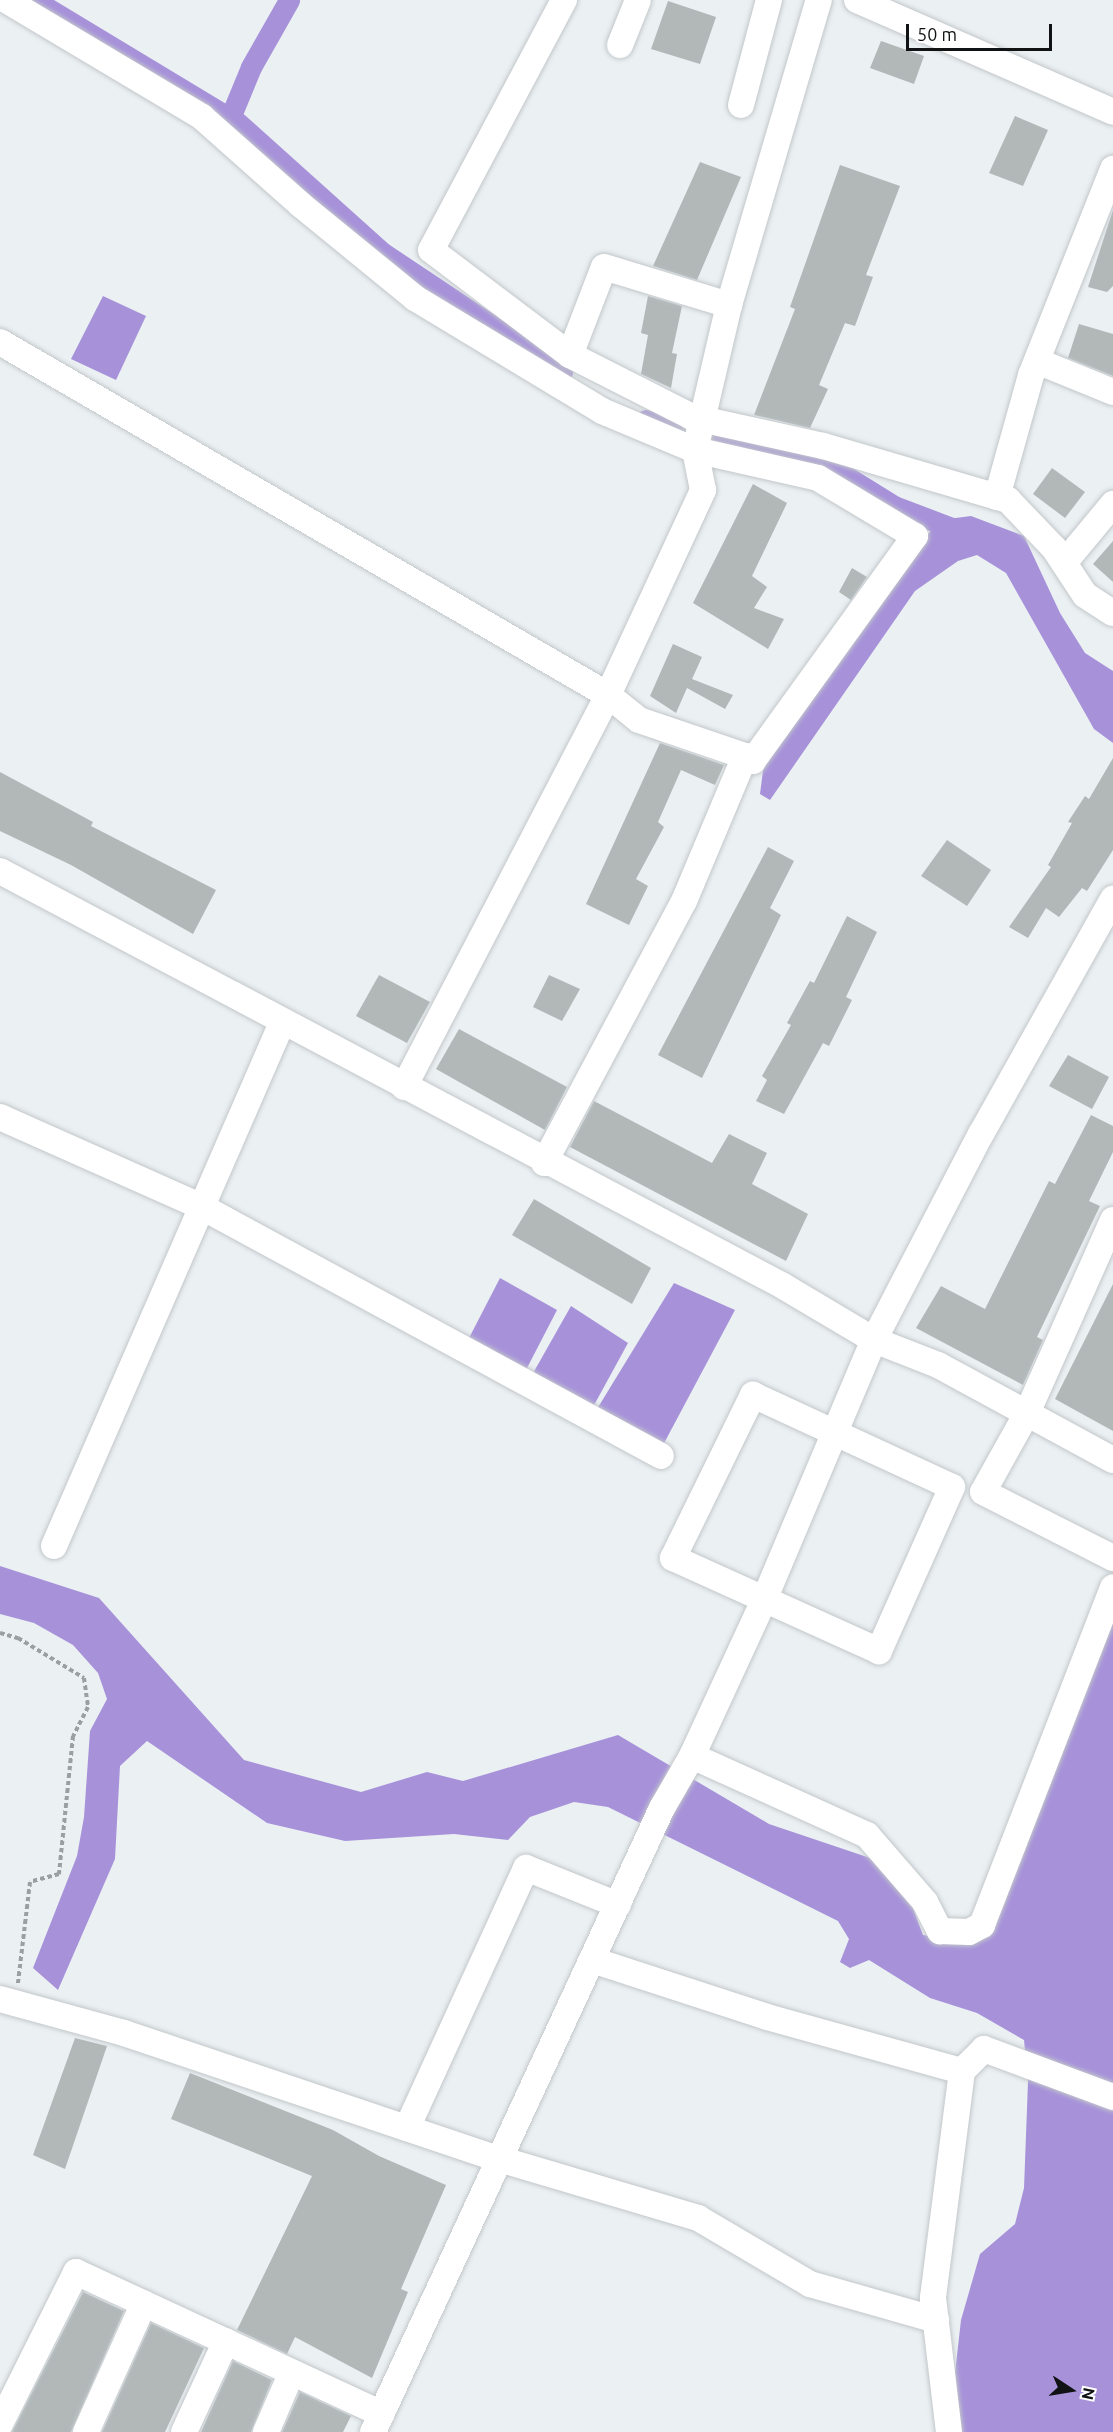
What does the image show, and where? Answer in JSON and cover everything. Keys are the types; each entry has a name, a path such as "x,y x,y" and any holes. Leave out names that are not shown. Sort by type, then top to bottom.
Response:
{"street":[{"path":"3,352 608,695 639,720 753,760 915,536 818,478 695,450 602,411 415,298 301,205 202,117 6,0"},
{"path":"564,0 431,250 570,355 692,417 823,446 1008,500 1064,563 1085,595 1113,613"},
{"path":"620,45 638,0"},
{"path":"741,105 769,0"},
{"path":"404,1087 608,695 703,490 695,450 729,305 819,0"},
{"path":"857,0 1113,112"},
{"path":"996,497 1037,361 1113,169"},
{"path":"570,355 604,267 729,305"},
{"path":"1037,361 1113,392"},
{"path":"1064,563 1113,504"},
{"path":"544,1163 684,901 745,756"},
{"path":"0,871 544,1163 783,1286 874,1340 938,1365 1113,1460"},
{"path":"0,2424 76,2272 292,2372 377,2423 662,1808 692,1756 764,1600 836,1436 874,1340 981,1134 1113,899"},
{"path":"54,1546 282,1023"},
{"path":"0,1117 202,1207 661,1456"},
{"path":"983,1492 1027,1413 1113,1220"},
{"path":"952,1487 879,1651 673,1558 753,1395 836,1436 952,1487 983,1492 1113,1558"},
{"path":"692,1756 867,1835 925,1902 940,1931 969,1932 982,1925 1113,1588"},
{"path":"407,2128 526,1868 618,1905"},
{"path":"592,1960 767,2017 962,2071"},
{"path":"8,2000 124,2032 499,2159 698,2218 810,2284 936,2320"},
{"path":"949,2432 933,2298 962,2071 984,2049 1025,2062 1113,2097"},
{"path":"86,2432 144,2303"},
{"path":"184,2432 226,2341"},
{"path":"266,2432 292,2372"}],"path":[{"path":"0,1633 18,1638 84,1678 88,1707 73,1736 59,1874 30,1882 8,2000"}],"shaded area":[{"path":"103,296 146,316 116,380 71,359"},
{"path":"971,516 1024,536 1060,613 1085,653 1113,671 1113,743 1094,729 1006,573 977,555 958,561 915,591 770,800 760,794 764,763 924,539 940,520"},
{"path":"500,1278 557,1310 526,1370 468,1340"},
{"path":"674,1283 735,1310 662,1447 597,1409"},
{"path":"571,1306 628,1343 593,1407 532,1375"},
{"path":"0,1566 99,1598 244,1760 361,1792 427,1772 463,1781 618,1735 769,1824 876,1860 902,1879 923,1935 945,1939 974,1939 1113,1622 1113,2432 961,2432 955,2373 961,2320 980,2254 1015,2224 1024,2188 1028,2082 1024,2040 977,2013 930,1998 869,1960 850,1968 840,1962 849,1939 838,1921 608,1807 574,1802 530,1817 508,1840 454,1834 345,1841 267,1823 147,1741 120,1766 115,1859 58,1990 33,1968 77,1856 84,1817 90,1731 107,1699 98,1673 73,1645 34,1623 0,1614"}],"building":[{"path":"668,1 716,17 700,64 651,49"},
{"path":"881,41 924,56 914,84 870,68"},
{"path":"1015,116 1048,130 1023,186 989,173"},
{"path":"700,162 741,177 697,280 653,266"},
{"path":"840,165 900,186 866,275 873,277 855,326 845,323 819,385 828,389 810,428 754,415 795,309 790,307"},
{"path":"1113,210 1113,286 1107,292 1088,287"},
{"path":"648,296 682,306 672,353 677,354 671,388 641,374 648,335 641,333"},
{"path":"1079,324 1113,334 1113,376 1068,358"},
{"path":"1052,468 1085,492 1065,518 1033,494"},
{"path":"753,484 787,503 752,576 767,587 754,608 784,619 768,649 693,603"},
{"path":"1113,541 1113,582 1093,564"},
{"path":"852,568 867,577 851,600 839,592"},
{"path":"673,644 702,657 692,679 733,695 725,709 687,688 676,713 650,696"},
{"path":"660,743 724,765 715,785 681,770 658,822 664,827 636,879 648,886 629,925 586,904"},
{"path":"1113,758 1113,850 1087,891 1082,888 1059,917 1046,908 1028,938 1009,927 1051,867 1048,865 1072,823 1068,822 1085,796 1089,799"},
{"path":"0,772 93,822 91,826 216,890 193,934 71,865 0,831"},
{"path":"947,840 991,870 967,906 921,876"},
{"path":"768,847 794,861 770,908 781,915 702,1078 658,1055"},
{"path":"847,916 877,932 846,997 852,1000 829,1046 823,1043 784,1114 756,1101 767,1080 762,1076 791,1025 787,1023 810,981 814,983"},
{"path":"379,975 430,1002 407,1043 356,1016"},
{"path":"549,975 580,989 562,1021 533,1007"},
{"path":"459,1029 567,1087 545,1130 436,1069"},
{"path":"1068,1055 1109,1077 1092,1109 1049,1086"},
{"path":"594,1101 712,1163 729,1134 767,1153 752,1184 808,1214 786,1261 570,1147"},
{"path":"1091,1115 1113,1126 1113,1152 1089,1201 1100,1206 1037,1337 1043,1340 1023,1385 916,1328 941,1286 985,1309 1049,1181 1055,1184"},
{"path":"534,1199 651,1268 632,1304 512,1235"},
{"path":"1113,1284 1113,1431 1055,1399"},
{"path":"75,2038 107,2046 65,2169 33,2155"},
{"path":"190,2073 333,2130 379,2156 446,2185 401,2289 408,2292 372,2378 295,2337 287,2354 237,2330 312,2176 171,2119"},
{"path":"83,2292 124,2311 71,2432 12,2432"},
{"path":"151,2323 204,2348 165,2432 102,2432"},
{"path":"233,2361 272,2380 251,2432 201,2432"},
{"path":"300,2392 351,2416 343,2432 282,2432"}],"waterway":[{"path":"34,0 238,123 383,253 562,372"},
{"path":"230,118 251,67 289,0"},
{"path":"646,420 828,465 894,506 965,533"}]}
